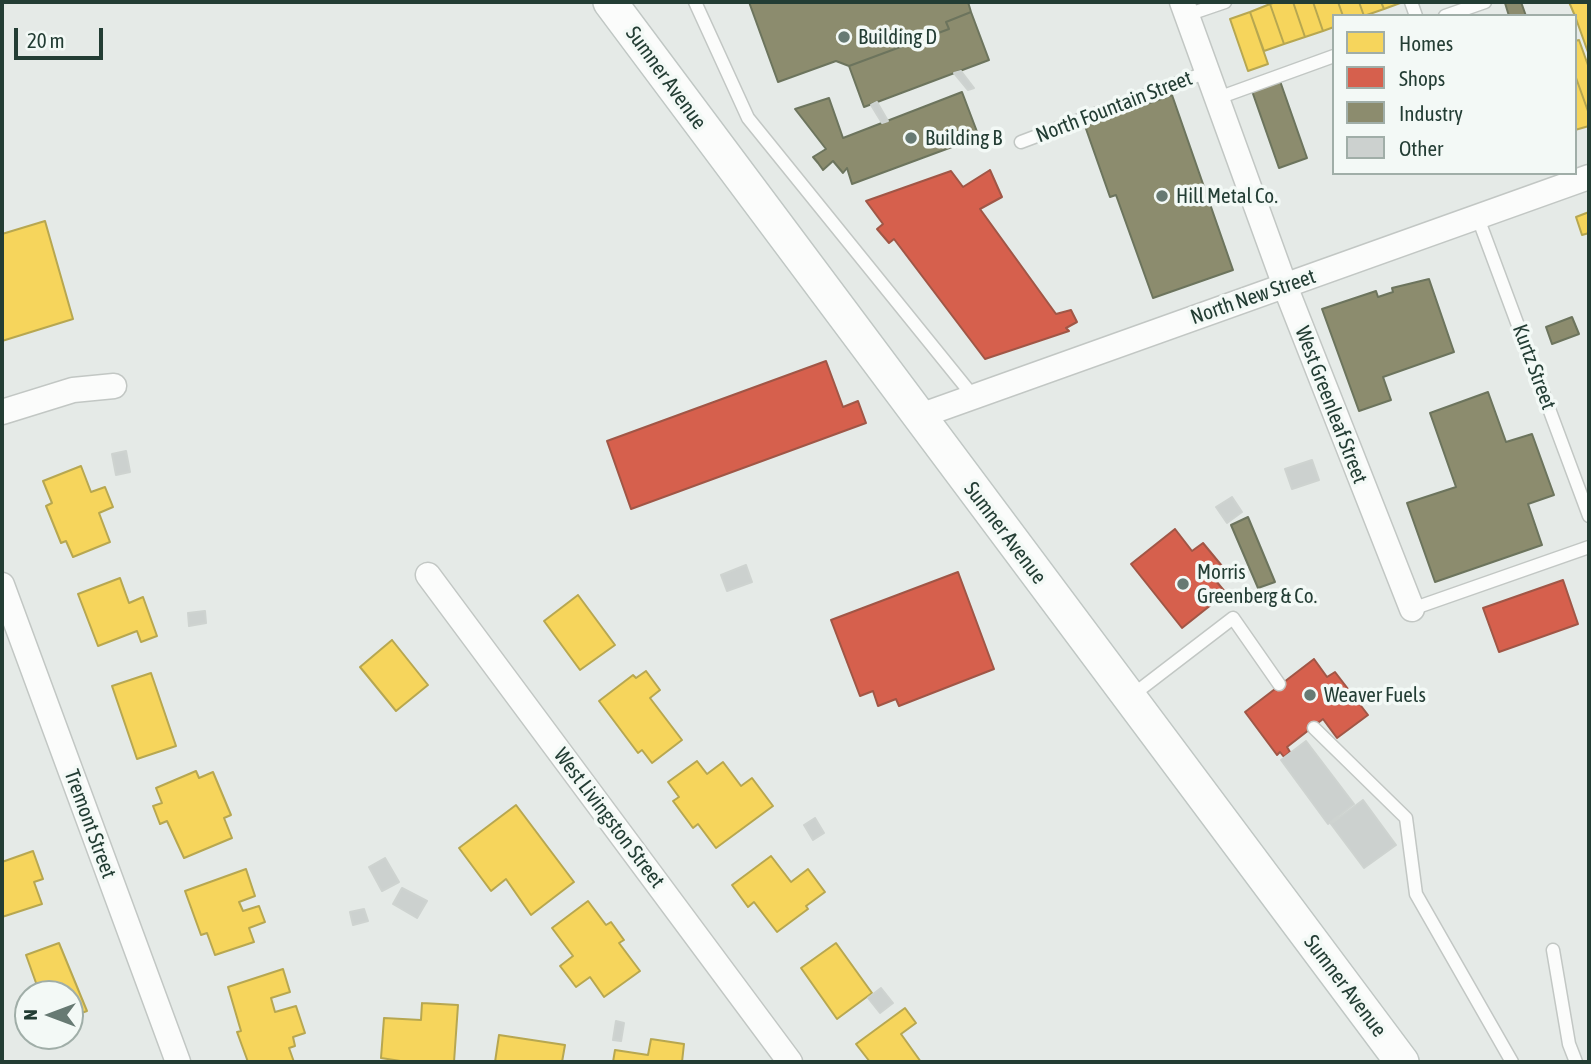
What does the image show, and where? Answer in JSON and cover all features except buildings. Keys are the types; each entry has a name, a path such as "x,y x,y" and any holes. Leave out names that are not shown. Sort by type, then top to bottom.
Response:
{"street":[{"name":"Sumner Avenue","path":"610,2 917,417 1402,1062"},
{"name":"West Greenleaf Street","path":"1185,9 1285,286 1412,609"},
{"name":"North New Street","path":"917,417 1589,177"},
{"path":"2,412 72,390 114,386"},
{"name":"West Livingston Street","path":"428,575 790,1062"},
{"name":"Tremont Street","path":"2,585 178,1062"}],"lane":[{"path":"695,2 748,118 973,396"},
{"path":"1185,9 1225,2"},
{"path":"1451,14 1485,2"},
{"name":"North Fountain Street","path":"1218,98 1332,57"},
{"name":"North Fountain Street","path":"1021,142 1207,72"},
{"name":"Kurtz Street","path":"1478,218 1589,516"},
{"path":"1412,609 1589,547"},
{"path":"1128,698 1233,618 1279,684"},
{"path":"1314,729 1406,818 1416,894 1512,1062"},
{"path":"1553,950 1569,1044 1576,1062"}],"place":[{"name":"Building D","path":"844,37"},
{"name":"Building B","path":"911,138"},
{"name":"Hill Metal Co.","path":"1162,196"},
{"name":"Morris Greenberg & Co.","path":"1183,584"},
{"name":"Weaver Fuels","path":"1310,695"}]}
